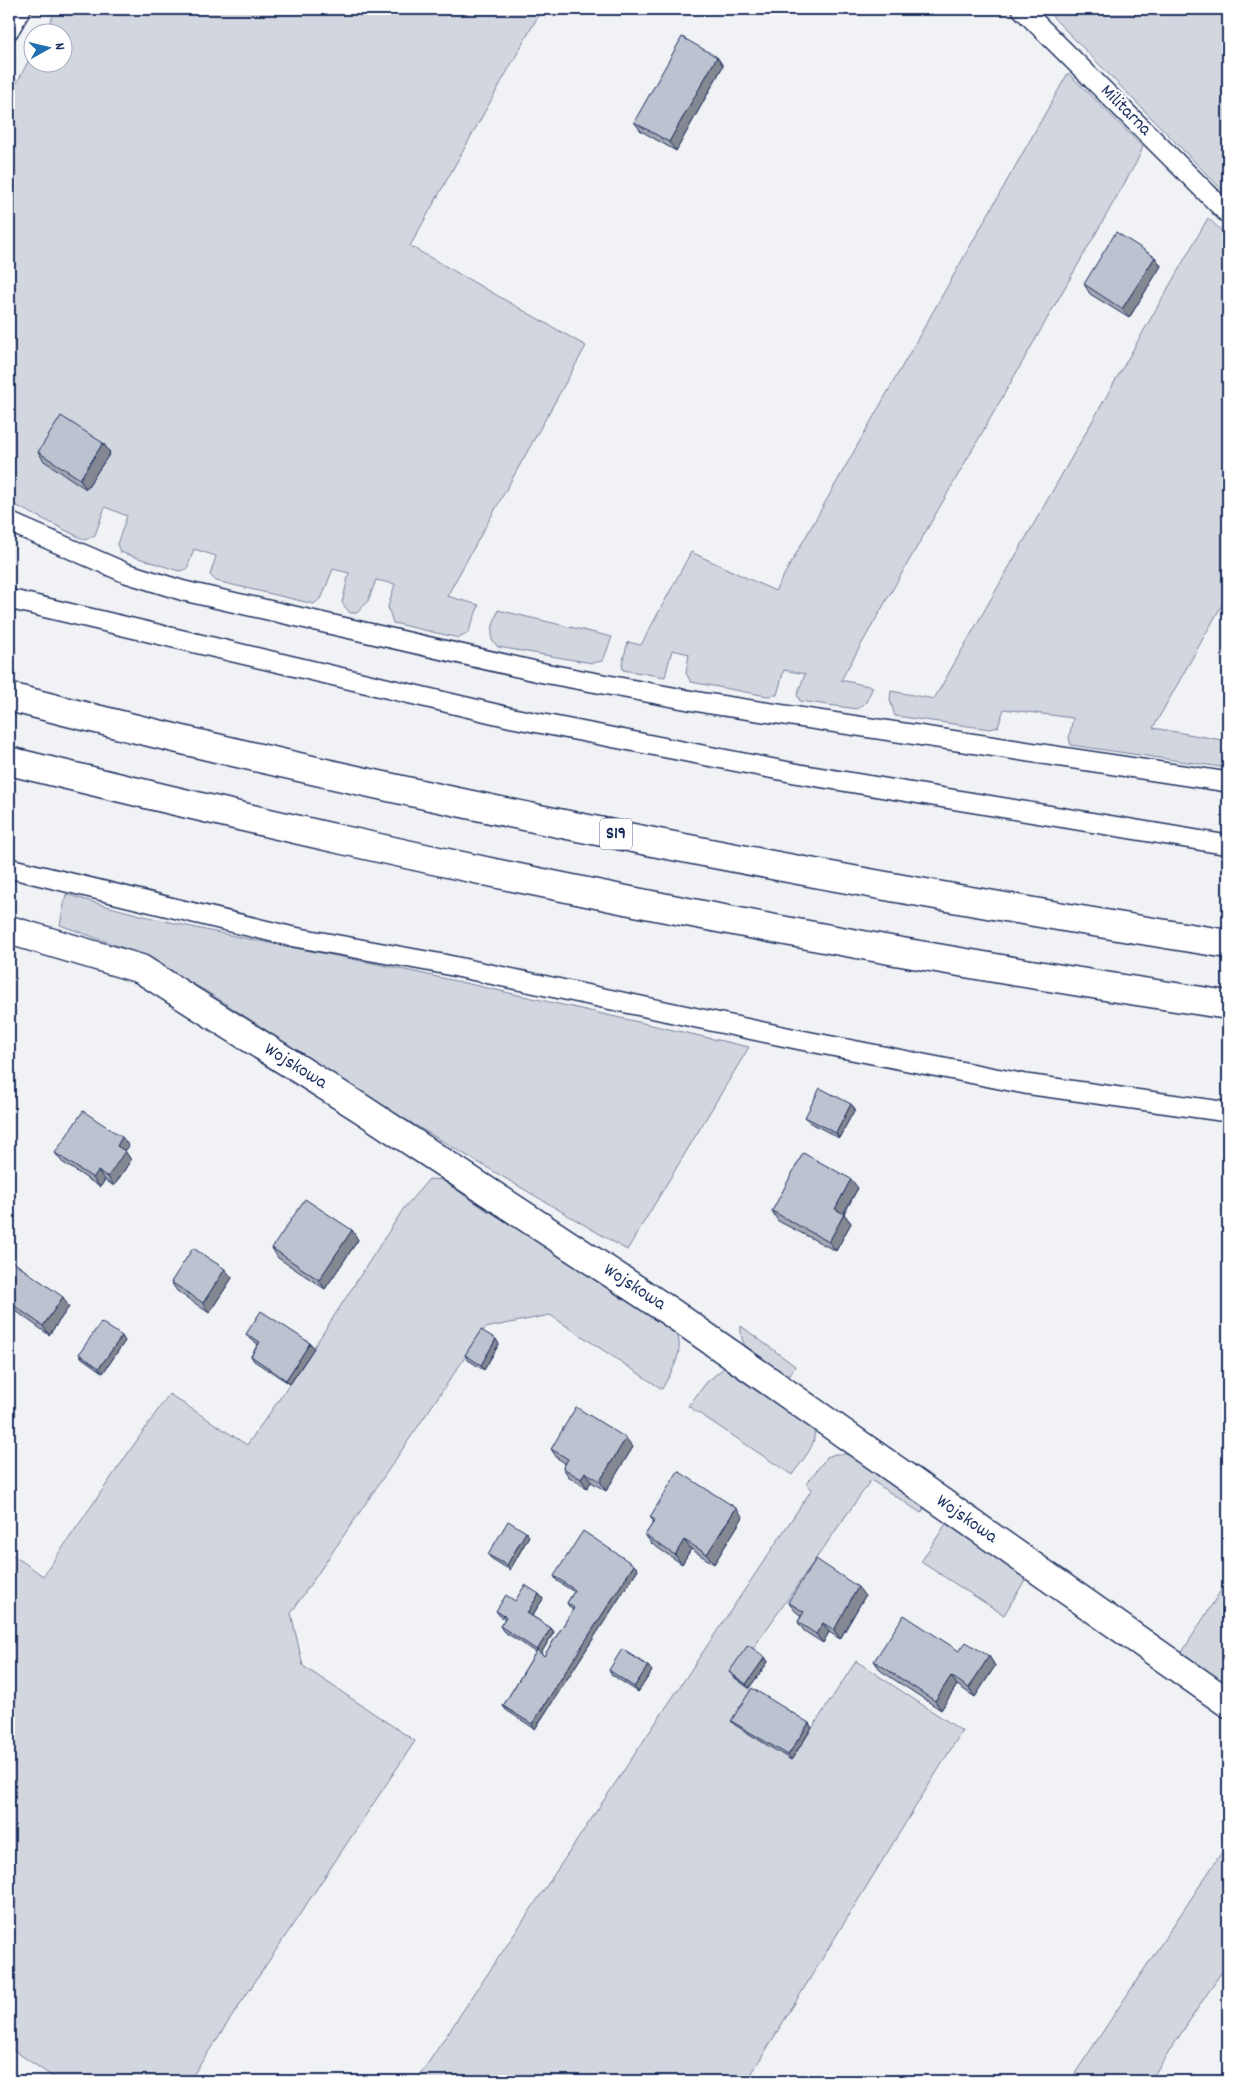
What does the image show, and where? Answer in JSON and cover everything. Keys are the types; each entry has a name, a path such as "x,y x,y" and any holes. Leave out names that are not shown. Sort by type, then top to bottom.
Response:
{"main road":[{"name":"S19","path":"9,697 374,783 698,851 1042,914 1228,944"},
{"path":"9,761 353,842 713,917 1054,979 1228,1005"},
{"name":"Wojskowa","path":"9,930 141,970 362,1108 672,1314 1228,1703"}],"lane":[{"path":"9,30 21,9"},
{"name":"Militarna","path":"1022,9 1228,214"},
{"path":"9,522 126,573 184,591 544,673 705,703 1228,782"},
{"path":"9,599 513,718 810,775 1228,845"},
{"path":"9,868 289,936 443,964 810,1042 1026,1084 1228,1112"}],"shaded area":[{"path":"57,9 542,9 410,246 586,346 447,596 479,605 468,633 459,638 393,623 388,607 395,584 376,580 368,601 357,613 350,613 342,603 349,573 333,569 322,597 314,604 216,581 210,575 216,556 194,549 187,569 179,571 120,552 117,544 127,516 105,507 95,535 85,540 9,502 9,98 23,72 72,72 72,22 50,22"},
{"path":"1045,9 1228,9 1228,196"},
{"path":"1068,73 1143,147 1136,163 841,680 873,687 866,702 857,709 800,701 797,695 805,674 784,670 777,695 767,696 691,682 686,673 689,654 672,650 665,677 623,670 622,663 628,642 641,645 691,552 775,591"},
{"path":"1208,218 1228,237 1228,594 1153,728 1228,741 1228,768 1071,745 1069,738 1073,718 1004,709 998,727 990,729 895,716 890,700 891,691 934,699"},
{"path":"498,610 612,637 603,661 592,663 498,647 492,640 492,629"},
{"path":"66,894 105,906 185,925 387,966 749,1047 627,1250 386,1108 206,991 132,951 60,925"},
{"path":"429,1179 442,1180 489,1212 495,1210 676,1330 679,1346 674,1367 662,1389 550,1315 485,1328 291,1613 303,1666 415,1741 189,2081 59,2081 9,2047 9,1552 43,1576 169,1394 247,1445 290,1384 404,1208"},
{"path":"741,1326 795,1366 787,1381 763,1365 749,1352 741,1336"},
{"path":"725,1367 733,1367 812,1425 814,1438 812,1444 792,1475 688,1406 707,1382"},
{"path":"835,1454 846,1454 858,1458 926,1506 921,1513 871,1480 733,1677 755,1693 792,1759 856,1661 962,1731 747,2081 416,2081 812,1489 806,1484 827,1457"},
{"path":"947,1522 1022,1575 1025,1580 1004,1615 921,1562"},
{"path":"1228,1579 1228,1686 1181,1654"},
{"path":"1228,1843 1228,1962 1150,2081 1070,2081"}],"building":[{"path":"682,37 717,57 669,142 634,122"},
{"path":"1116,232 1155,257 1122,309 1084,284"},
{"path":"61,416 103,443 80,479 38,452"},
{"path":"820,1088 851,1104 836,1133 805,1117"},
{"path":"83,1111 122,1137 117,1146 125,1151 108,1177 98,1171 93,1178 55,1153"},
{"path":"803,1153 851,1179 835,1209 844,1214 829,1242 772,1211"},
{"path":"305,1199 352,1230 319,1280 272,1248"},
{"path":"193,1248 225,1269 203,1303 171,1282"},
{"path":"9,1259 63,1297 43,1326 9,1302"},
{"path":"261,1311 310,1343 286,1380 251,1356 260,1342 246,1334"},
{"path":"101,1322 122,1336 99,1368 79,1354"},
{"path":"481,1330 496,1339 481,1365 465,1355"},
{"path":"576,1407 626,1438 600,1481 585,1472 581,1479 563,1468 568,1459 551,1449"},
{"path":"678,1471 736,1508 707,1554 684,1540 675,1555 645,1535 655,1520 650,1517"},
{"path":"508,1521 526,1532 507,1565 488,1555"},
{"path":"583,1531 634,1565 532,1724 503,1706 537,1650 544,1656 574,1608 567,1603 575,1590 554,1576"},
{"path":"816,1559 858,1587 834,1630 823,1623 816,1634 798,1622 804,1612 788,1602"},
{"path":"525,1585 539,1594 527,1613 551,1628 537,1650 500,1626 506,1617 496,1611 506,1595 515,1601"},
{"path":"904,1615 959,1651 966,1642 989,1656 969,1688 951,1676 935,1701 874,1661"},
{"path":"748,1645 765,1657 746,1684 729,1672"},
{"path":"622,1649 648,1666 634,1687 609,1670"},
{"path":"752,1688 809,1723 788,1755 731,1721"}]}
